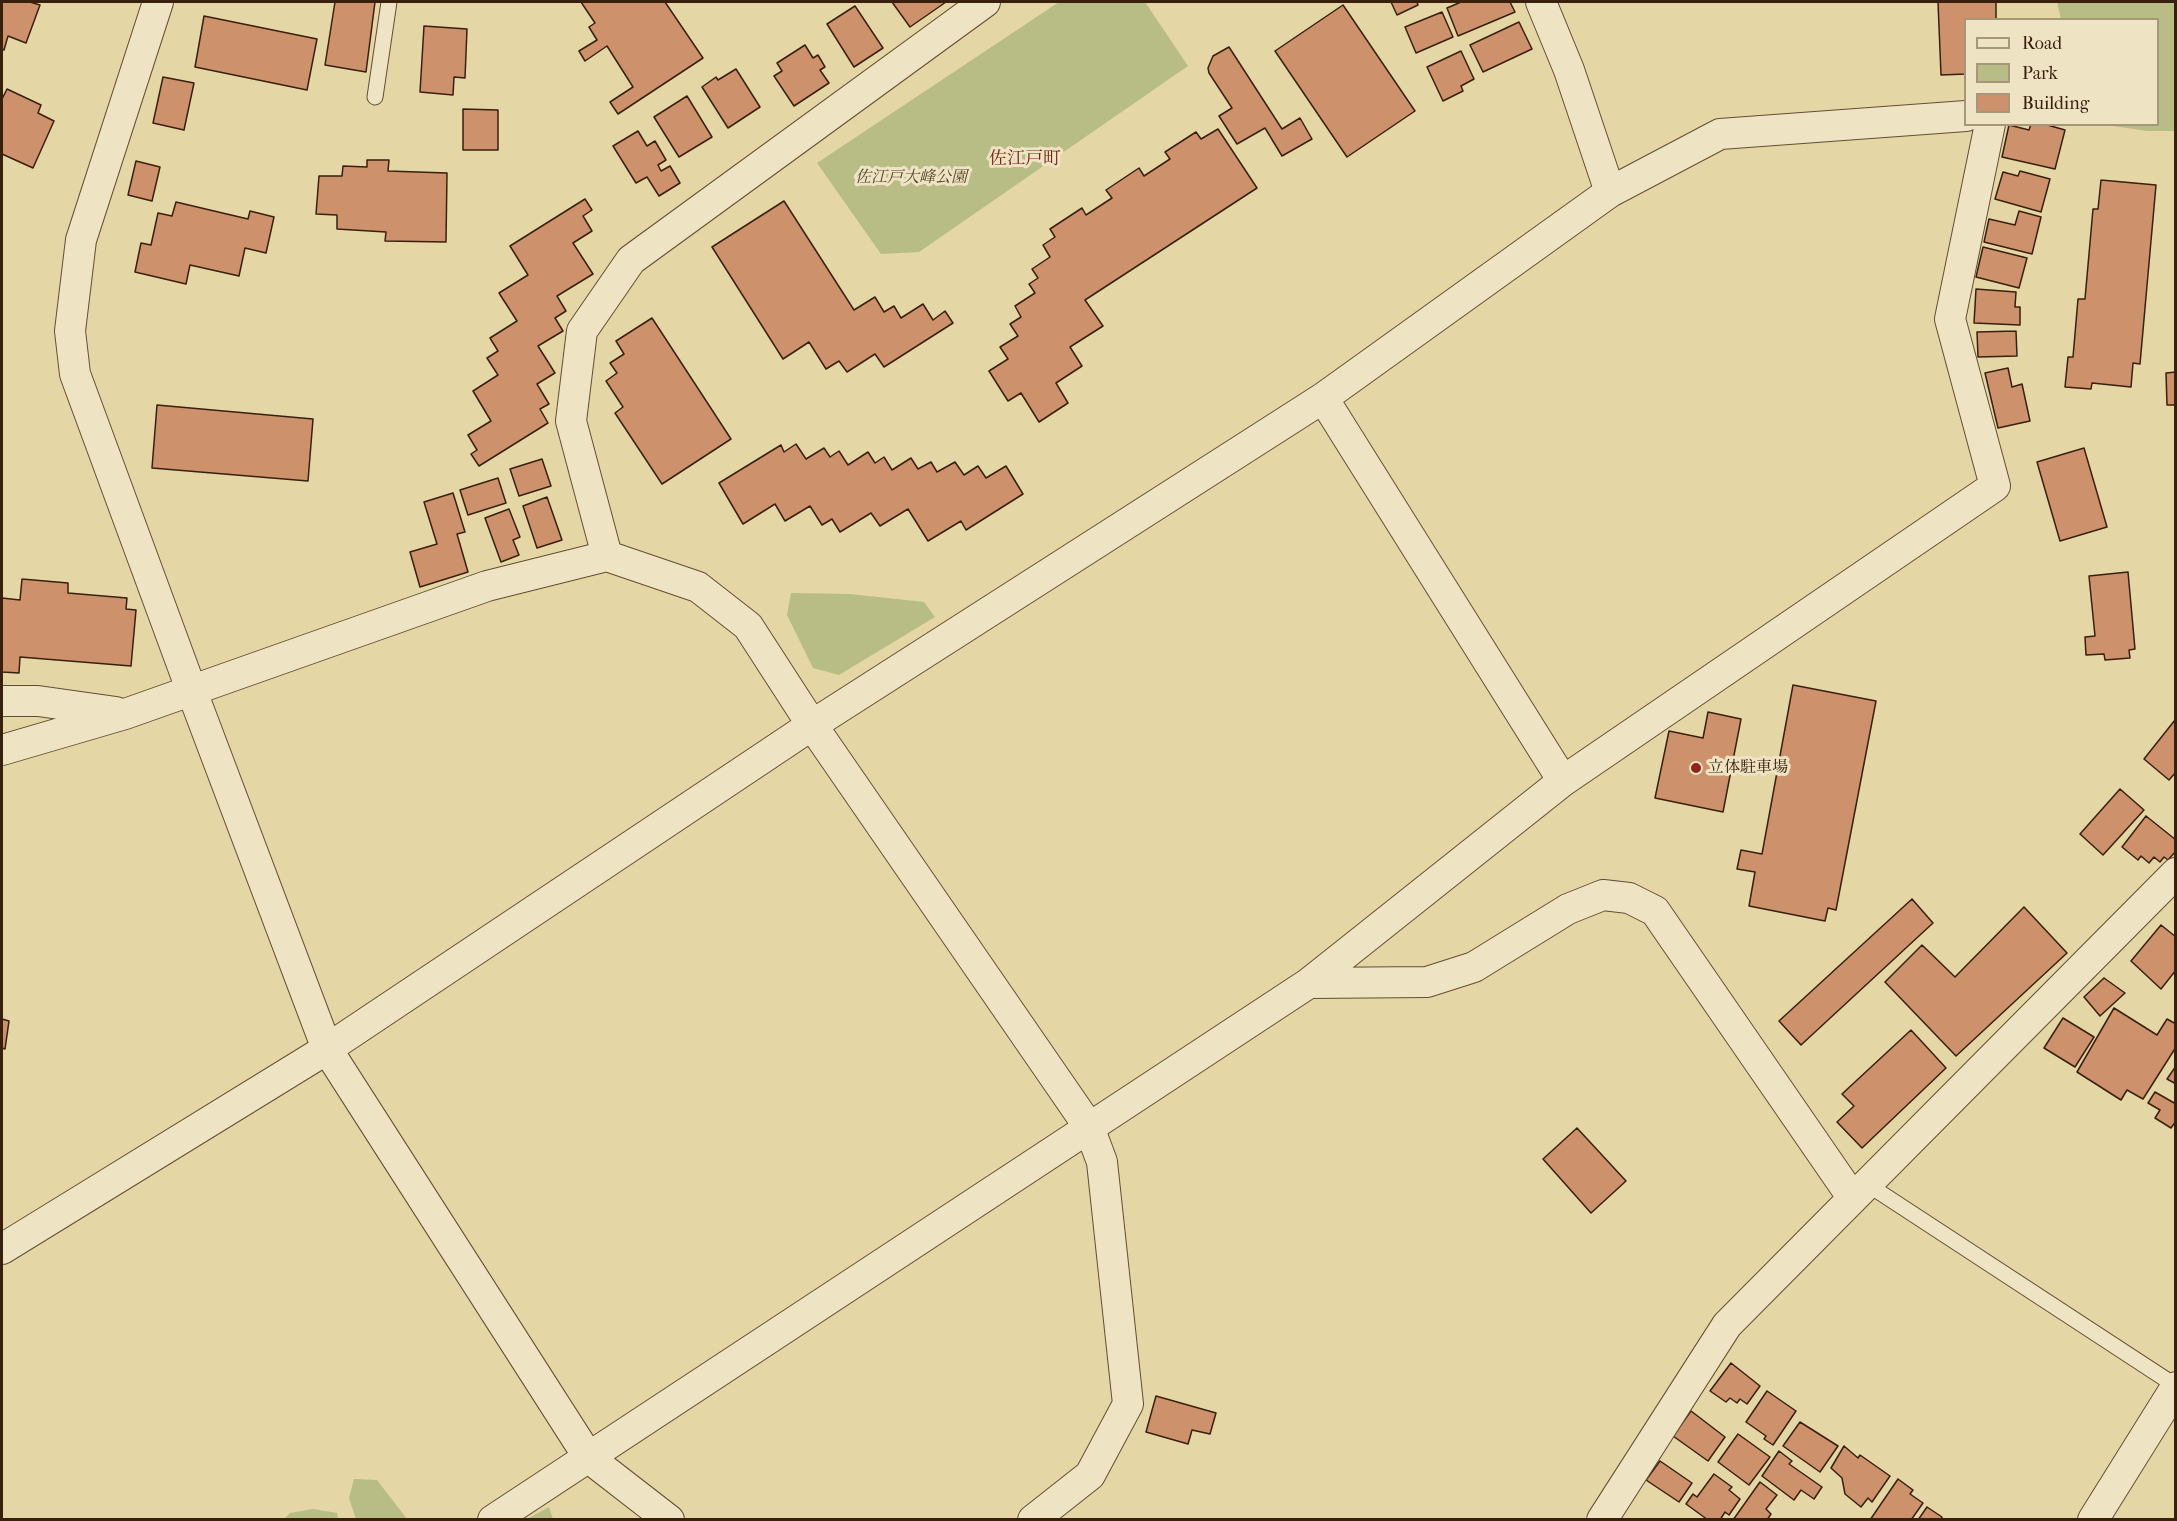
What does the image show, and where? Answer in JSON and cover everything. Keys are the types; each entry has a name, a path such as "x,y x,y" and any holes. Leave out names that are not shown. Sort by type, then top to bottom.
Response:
{"street":[{"path":"158,2 81,240 70,331 75,374 190,689 327,1049 590,1458 669,1520"},
{"path":"607,556 571,421 582,331 632,260 985,2"},
{"path":"1541,2 1569,70 1610,192"},
{"path":"2,1249 327,1049 812,725 1323,398 1610,192 1720,134 1964,116"},
{"path":"493,1520 1309,983 1563,781 1995,486 1950,319 1990,126"},
{"path":"1323,398 1563,781"},
{"path":"2,750 125,714 190,689 487,586 607,556 698,588 748,626 812,725 1089,1127 1102,1162 1128,1404 1090,1475 1033,1520"},
{"path":"2,701 38,700 125,714"},
{"path":"1602,1520 1727,1325 2175,873"},
{"path":"1309,983 1427,982 1474,967 1568,909 1603,895 1629,898 1655,912 1859,1191"},
{"path":"2093,1520 2175,1386"}],"lane":[{"path":"375,98 389,2"},
{"path":"1859,1191 2175,1386"}],"green space":[{"name":"佐江戸大峰公園","path":"1059,2 1145,2 1188,66 919,252 881,254 817,163"},
{"path":"2057,2 2175,2 2175,131 2147,131 2114,126 2159,126 2159,18 2061,18"},
{"path":"791,593 850,594 924,602 935,617 839,675 813,668 787,615"},
{"path":"354,1479 377,1480 407,1519 356,1519 349,1498"},
{"path":"549,1507 553,1519 527,1519"},
{"path":"313,1509 337,1513 338,1519 284,1519 290,1513"}],"building":[{"path":"2,2 30,2 40,5 26,43 8,36 4,50 2,49"},
{"path":"335,2 375,2 366,72 325,65"},
{"path":"581,2 665,2 703,58 618,114 610,102 633,87 607,46 585,61 579,51 597,40 589,27 595,23"},
{"path":"892,2 946,2 910,27"},
{"path":"1391,2 1417,2 1418,5 1397,15"},
{"path":"1461,2 1510,2 1515,12 1458,36 1447,8"},
{"path":"1938,2 1996,2 1996,18 1964,18 1964,74 1941,75"},
{"path":"1343,5 1415,111 1347,157 1275,51"},
{"path":"855,6 883,48 854,67 827,24"},
{"path":"1442,12 1453,37 1416,53 1405,27"},
{"path":"204,16 317,39 307,90 195,67"},
{"path":"1519,22 1532,49 1483,72 1470,45"},
{"path":"424,26 467,29 465,78 454,77 453,95 420,92"},
{"path":"805,45 813,58 818,55 825,67 820,70 829,83 794,106 774,76 782,71 777,63"},
{"path":"1229,47 1282,129 1300,118 1312,139 1282,156 1265,128 1237,144 1219,116 1232,108 1208,68 1213,56"},
{"path":"1461,51 1474,79 1461,86 1463,91 1443,101 1427,67"},
{"path":"736,69 760,107 728,128 702,87 716,77 718,80"},
{"path":"163,77 194,83 184,130 153,123"},
{"path":"7,89 41,105 38,113 54,121 33,168 2,154 2,99"},
{"path":"687,96 712,137 679,157 654,117"},
{"path":"463,109 498,110 498,150 463,150"},
{"path":"2009,126 2029,130 2030,126 2051,126 2065,130 2055,169 2002,157"},
{"path":"1218,129 1257,188 1085,300 1103,326 1070,347 1082,366 1056,383 1068,403 1039,422 1021,393 1008,401 989,371 1008,359 1000,347 1018,336 1010,324 1021,317 1015,306 1035,293 1029,284 1038,278 1032,269 1050,257 1043,245 1055,237 1050,229 1082,208 1086,215 1112,198 1106,190 1139,168 1144,176 1170,159 1165,152 1196,132 1201,139"},
{"path":"638,131 647,146 655,141 666,160 658,165 661,171 670,166 680,183 659,196 647,177 636,183 613,146"},
{"path":"367,160 389,160 388,171 447,173 446,242 385,241 386,232 337,229 337,215 316,214 319,176 342,176 343,166 367,167"},
{"path":"136,161 160,167 152,201 128,195"},
{"path":"2020,171 2050,179 2041,212 1995,199 2003,172 2018,176"},
{"path":"2101,180 2156,185 2140,364 2133,363 2131,387 2092,383 2091,389 2065,387 2068,357 2073,357 2078,299 2085,299 2093,209 2098,209"},
{"path":"585,199 592,210 583,216 592,231 573,243 593,274 557,296 566,311 555,318 563,331 538,346 555,373 537,384 549,404 540,409 548,423 479,466 471,454 477,450 468,435 491,421 473,391 498,375 487,358 498,351 490,338 517,321 499,293 528,275 510,246"},
{"path":"784,201 854,310 875,297 884,312 894,306 901,318 923,304 933,320 945,311 953,323 884,367 875,354 847,372 839,361 826,369 809,342 783,359 712,247"},
{"path":"176,202 248,219 250,211 274,217 266,253 245,248 239,276 190,265 186,284 135,272 141,243 151,245 158,213 172,216"},
{"path":"2019,211 2041,217 2032,254 1984,242 1989,219 2015,225"},
{"path":"1983,247 2027,258 2019,288 1976,277"},
{"path":"1976,289 2016,292 2015,307 2020,307 2020,325 1974,323"},
{"path":"652,318 731,439 662,484 615,413 623,407 606,381 617,373 610,363 624,354 616,341"},
{"path":"2016,331 2017,356 1978,357 1977,332"},
{"path":"2008,368 2012,387 2022,384 2030,421 1998,428 1985,373"},
{"path":"2176,372 2176,405 2167,405 2166,373"},
{"path":"157,405 313,419 308,481 152,468"},
{"path":"796,444 806,459 824,448 830,457 839,451 848,465 868,452 875,463 884,457 892,470 911,458 918,469 931,462 937,472 955,462 964,475 978,466 986,478 1006,466 1023,494 966,530 961,521 928,541 908,509 880,526 871,513 840,532 832,519 822,525 810,506 785,521 775,504 743,524 719,483 781,445 784,452"},
{"path":"2084,448 2107,527 2060,541 2037,462"},
{"path":"542,459 551,486 519,496 510,469"},
{"path":"498,478 506,503 468,515 460,490"},
{"path":"453,493 465,532 457,534 468,572 420,587 410,552 437,544 424,502"},
{"path":"547,497 562,540 537,548 523,506"},
{"path":"509,509 520,537 513,540 519,555 501,562 485,518"},
{"path":"2128,572 2135,649 2129,650 2130,658 2105,660 2104,654 2086,655 2085,637 2095,636 2089,576"},
{"path":"22,579 68,583 68,593 127,598 126,609 136,610 131,666 20,657 19,673 2,672 2,598 20,600"},
{"path":"1793,685 1876,701 1836,910 1828,908 1825,921 1749,906 1755,872 1737,869 1741,850 1762,854"},
{"name":"立体駐車場","path":"1708,712 1741,719 1723,812 1655,798 1669,731 1703,738"},
{"path":"2175,720 2176,772 2169,780 2144,759"},
{"path":"2120,789 2144,810 2103,855 2080,834"},
{"path":"2146,816 2176,840 2176,851 2168,860 2164,857 2160,862 2154,857 2149,863 2141,856 2138,860 2122,847"},
{"path":"1912,899 1933,923 1801,1045 1779,1021"},
{"path":"2024,907 2067,953 1956,1056 1885,982 1922,945 1955,977"},
{"path":"2161,925 2176,937 2176,970 2161,989 2131,961"},
{"path":"2104,978 2125,993 2100,1016 2084,997"},
{"path":"2114,1008 2157,1035 2167,1019 2176,1024 2176,1047 2143,1099 2127,1090 2121,1100 2077,1072"},
{"path":"2063,1018 2094,1037 2075,1067 2044,1048"},
{"path":"2,1019 9,1021 5,1049 2,1048"},
{"path":"1911,1030 1946,1068 1862,1148 1837,1122 1854,1106 1842,1094"},
{"path":"2176,1066 2176,1084 2167,1079"},
{"path":"2155,1092 2176,1104 2176,1121 2171,1128 2155,1118 2160,1110 2148,1103"},
{"path":"1577,1128 1626,1181 1591,1213 1543,1159"},
{"path":"1731,1363 1760,1386 1747,1404 1740,1399 1737,1403 1730,1398 1726,1402 1710,1391"},
{"path":"1767,1391 1796,1411 1773,1445 1764,1439 1766,1436 1746,1422"},
{"path":"1156,1396 1216,1413 1210,1434 1192,1430 1188,1444 1146,1432"},
{"path":"1691,1411 1725,1437 1708,1461 1673,1436"},
{"path":"1800,1422 1838,1446 1820,1472 1783,1446"},
{"path":"1738,1434 1770,1457 1749,1485 1718,1462"},
{"path":"1844,1446 1858,1458 1860,1455 1890,1476 1872,1502 1868,1498 1861,1507 1845,1494 1842,1478 1831,1468"},
{"path":"1779,1451 1792,1461 1789,1464 1822,1487 1814,1499 1801,1490 1794,1500 1762,1476"},
{"path":"1660,1461 1692,1483 1679,1502 1646,1480"},
{"path":"1714,1474 1732,1487 1729,1490 1740,1499 1729,1515 1725,1512 1720,1520 1708,1520 1686,1504 1693,1494 1697,1497"},
{"path":"1898,1479 1913,1490 1910,1494 1923,1503 1911,1520 1870,1520"},
{"path":"1760,1482 1777,1495 1766,1509 1771,1514 1767,1520 1733,1520"},
{"path":"1927,1507 1942,1517 1941,1520 1918,1520"}],"place":[{"name":"立体駐車場","path":"1696,768"}],"district":[{"name":"佐江戸町","path":"1025,160"}]}
